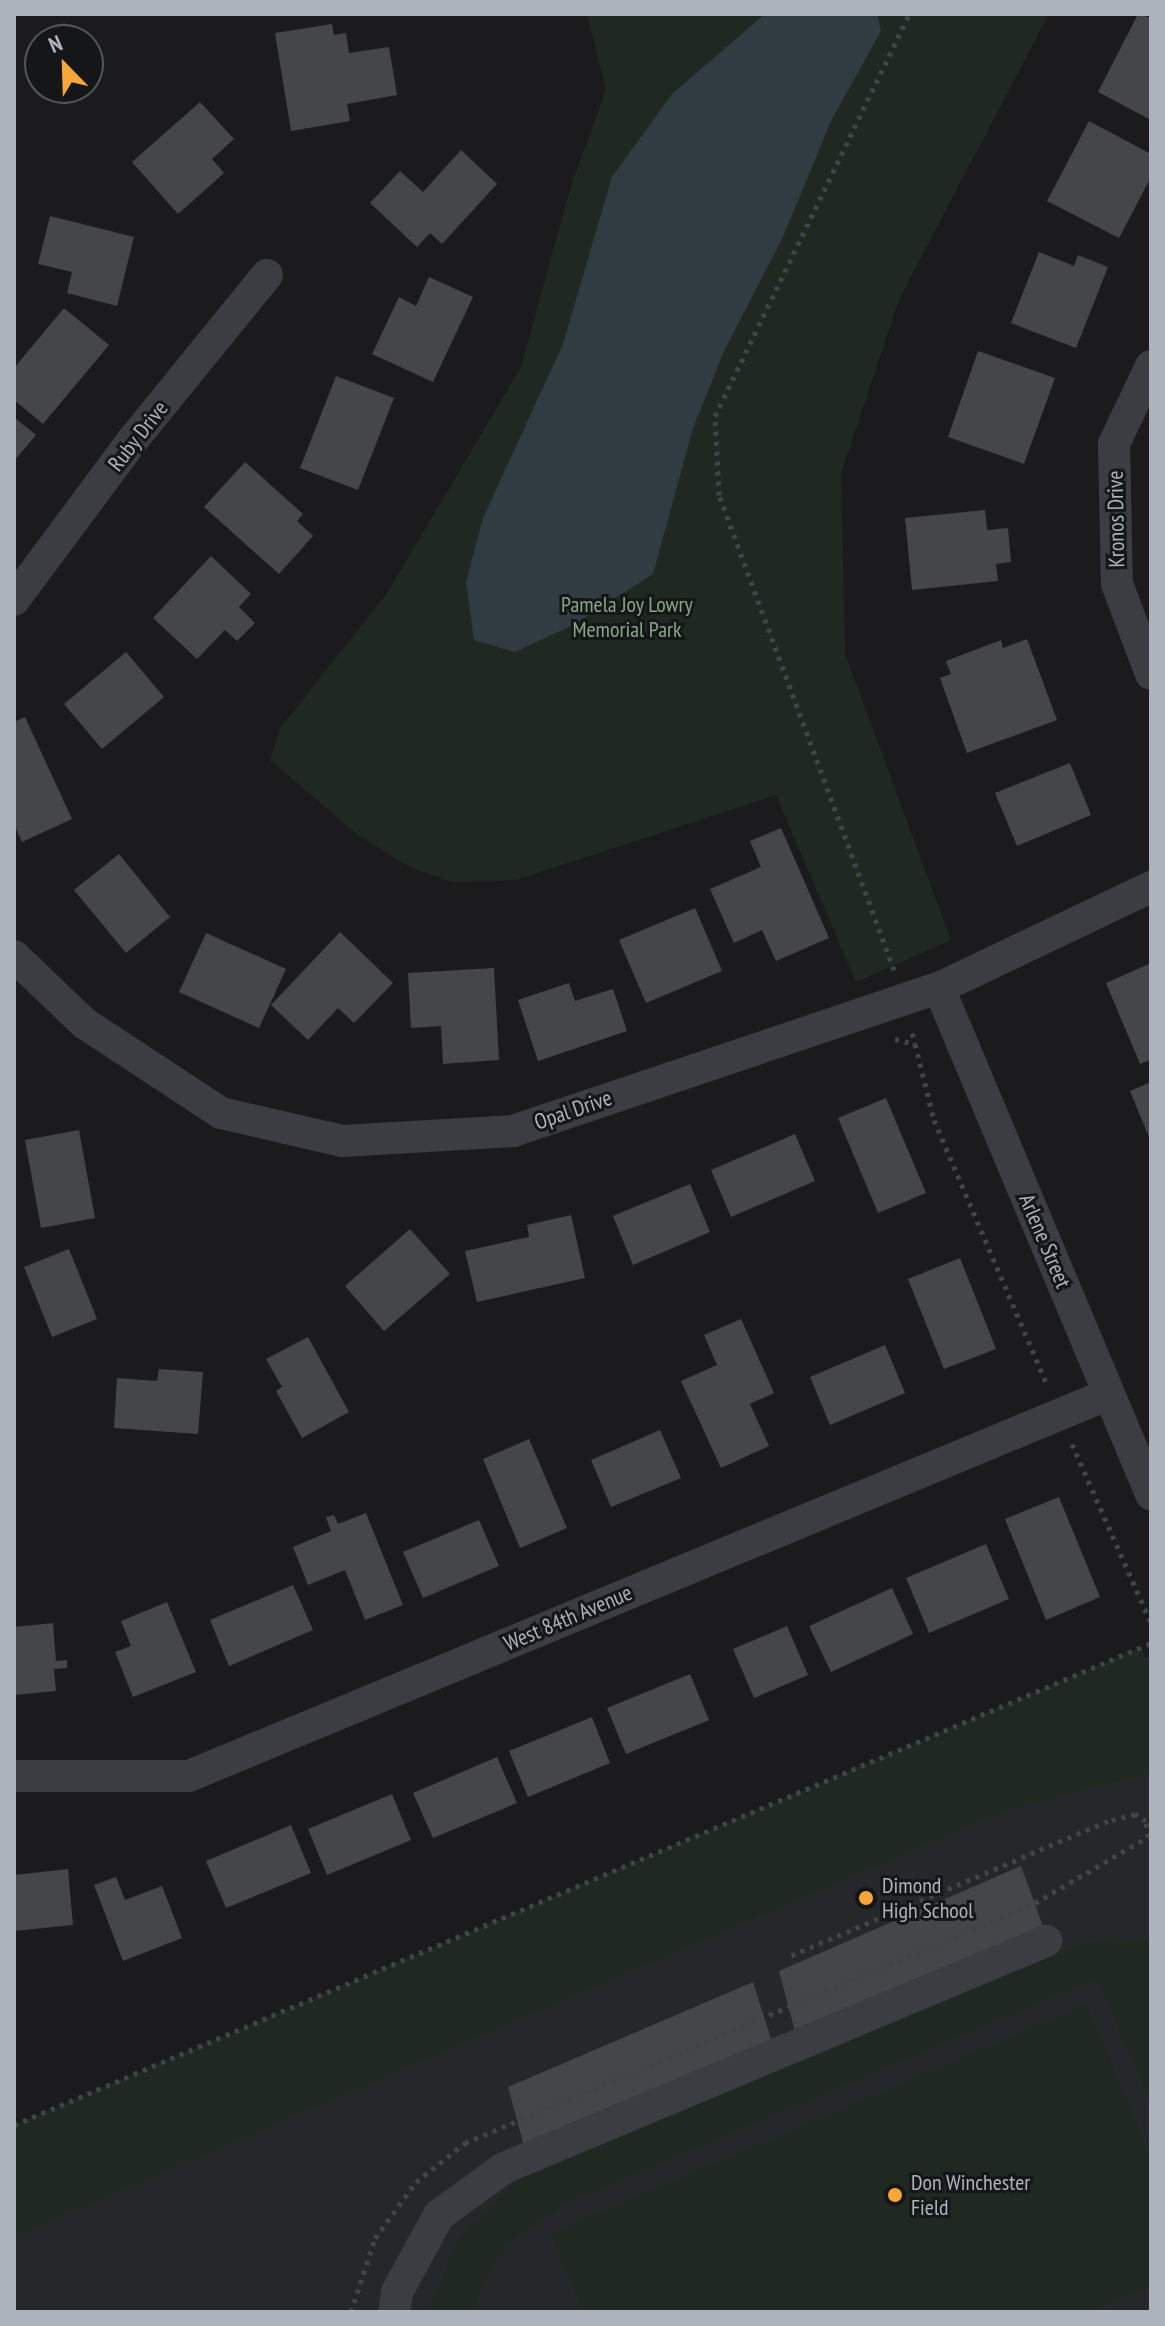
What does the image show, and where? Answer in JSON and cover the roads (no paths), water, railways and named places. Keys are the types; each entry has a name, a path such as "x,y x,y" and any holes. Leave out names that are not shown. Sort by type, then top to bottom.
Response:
{"street":[{"name":"Ruby Drive","path":"14,600 132,441 267,275"},
{"name":"Kronos Drive","path":"1151,366 1114,444 1117,584 1151,674"},
{"name":"Opal Drive","path":"14,956 84,1023 221,1113 342,1141 513,1131 939,988 1151,887"},
{"name":"Arlene Street","path":"939,988 1151,1494"},
{"name":"West 84th Avenue","path":"14,1776 189,1776 1109,1394"},
{"path":"394,2312 397,2292 439,2215 504,2168 1046,1941"}],"place":[{"name":"Dimond High School","path":"866,1898"},
{"name":"Don Winchester Field","path":"895,2195"}],"park label":[{"name":"Pamela Joy Lowry Memorial Park","path":"627,616"}]}
